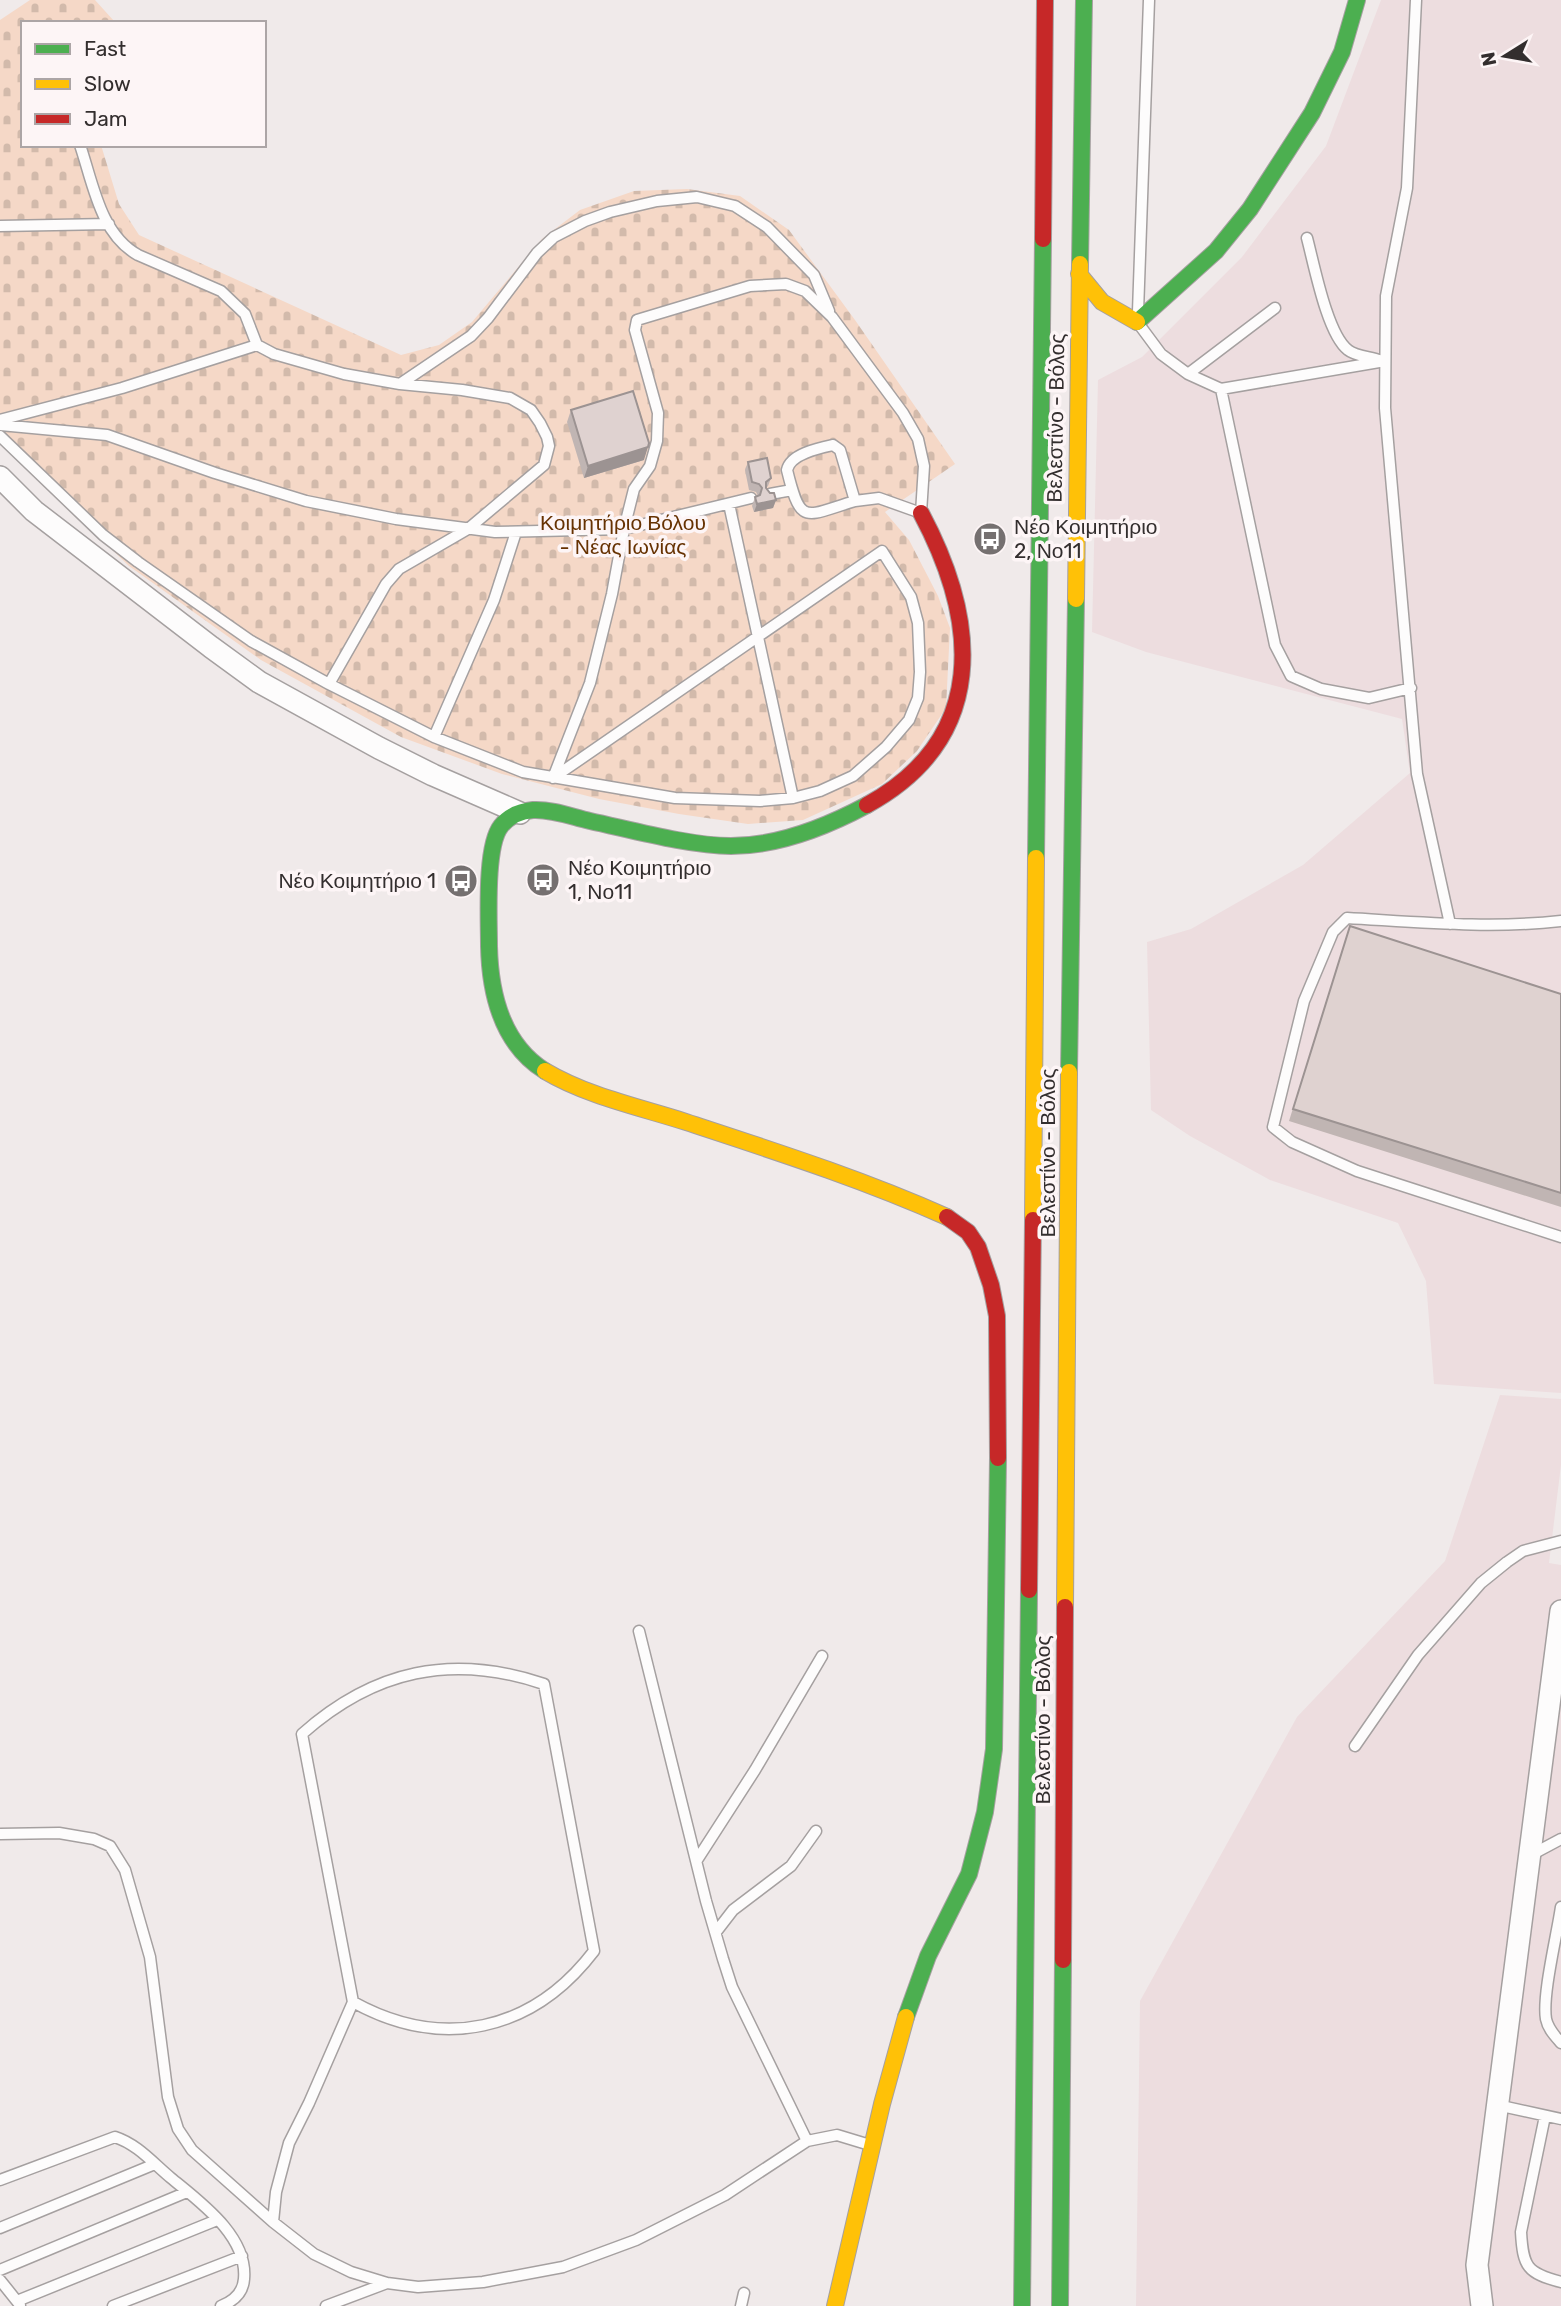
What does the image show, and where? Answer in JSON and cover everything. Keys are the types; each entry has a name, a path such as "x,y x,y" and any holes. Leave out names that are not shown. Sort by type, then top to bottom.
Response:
{"main road":[{"name":"Βελεστίνο - Βόλος","path":"1022,2306 1045,0"},
{"name":"Βελεστίνο - Βόλος","path":"1060,2301 1070,1002 1084,0"},
{"path":"1119,333 1137,322 1216,251 1250,209 1312,113 1342,52 1357,0"},
{"path":"1079,274 1102,302 1137,322"},
{"path":"1077,356 1098,345"},
{"path":"835,2306 892,2062 916,1982 968,1876 982,1834 990,1786 994,1749 999,1387 997,1317 991,1285 978,1247 968,1232 923,1205 769,1149 578,1087 548,1074 527,1059 513,1041 498,1006 490,970 490,864 492,844 499,828 520,813 537,810 705,844 742,846 807,832 862,809 907,777 939,741 956,710 962,678 960,639 949,576 935,539 920,513"}],"street":[{"path":"0,477 44,519 211,648 260,682 379,748 520,813"},
{"path":"1482,2306 1476,2266 1561,1611"}],"lane":[{"path":"1149,0 1137,322 1161,354 1188,374 1221,389 1385,361"},
{"path":"1416,0 1407,188 1386,296 1385,408 1417,774 1450,924"},
{"path":"81,147 103,214 116,238 125,247 221,291 245,314 257,345 274,354 344,374 510,398 531,410 547,437 548,456 544,465 468,528 399,569 392,576 376,599 329,684"},
{"path":"400,384 471,336 488,318 537,253 554,237 610,212 657,201 697,197 735,206 766,227 814,275 832,317"},
{"path":"0,226 108,224"},
{"path":"1307,238 1326,309 1338,337 1349,352 1385,361"},
{"path":"553,778 590,683 634,489 650,466 657,441 658,412 635,330 636,320 750,286 786,284 805,291 832,317 919,439 924,466 920,513 879,498 855,501 813,514 805,513 797,506 787,470 789,462 833,445 840,450 855,501"},
{"path":"1188,374 1275,308"},
{"path":"0,422 122,388 257,345"},
{"path":"1221,389 1275,645 1291,676 1321,689 1369,698 1411,688"},
{"path":"0,422 107,435 306,501 396,519 495,532 624,529 751,498"},
{"path":"0,436 103,535 251,641 434,737 523,772 553,778 675,798 760,801 793,799 820,791 853,776 886,747 909,720 918,698 918,624 911,597 882,551 553,778"},
{"path":"769,494 792,490"},
{"path":"729,503 793,799"},
{"path":"434,737 494,600 516,531"},
{"path":"1561,921 1539,924 1450,924 1347,918 1333,932 1304,1001 1273,1127 1292,1142 1357,1171 1561,1237"},
{"path":"1355,1746 1418,1656 1481,1583 1523,1551 1561,1541"},
{"path":"639,1631 696,1860 732,1987 807,2141"},
{"path":"696,1860 755,1770 822,1656"},
{"path":"274,2222 276,2192 289,2143 353,2003 302,1734 322,1716 367,1688 418,1672 443,1669 481,1670 519,1676 544,1684 594,1951 580,1969 547,1999 507,2019 485,2025 462,2029 417,2027 384,2018 353,2003"},
{"path":"716,1931 733,1910 792,1866 816,1831"},
{"path":"0,1834 59,1833 94,1839 110,1846 125,1870 150,1956 168,2097 178,2129 192,2150 314,2255 352,2272 387,2283 418,2287 483,2282 563,2267 658,2229 725,2194 807,2141 837,2135 873,2145"},
{"path":"1529,1856 1561,1839"},
{"path":"1561,1907 1546,1997 1546,2020 1561,2043"},
{"path":"1497,2105 1561,2119"},
{"path":"1545,2116 1521,2232 1522,2250 1525,2263 1539,2276 1561,2282"},
{"path":"0,2180 115,2137 131,2144 217,2220 237,2245 242,2256 244,2283 237,2296 221,2306"},
{"path":"0,2228 155,2164"},
{"path":"0,2270 187,2192"},
{"path":"0,2280 19,2304 217,2220"},
{"path":"113,2306 242,2256"},
{"path":"327,2306 387,2283"},
{"path":"741,2306 744,2293"}],"shaded area":[{"path":"1381,0 1561,0 1561,1393 1434,1384 1426,1281 1398,1223 1270,1180 1190,1136 1151,1110 1147,942 1191,929 1303,865 1410,773 1402,719 1146,652 1092,632 1098,380 1142,357 1242,257 1326,146"},
{"path":"1500,1395 1561,1399 1561,1465 1549,1563 1561,1565 1561,2306 1136,2306 1140,2001 1297,1717 1445,1561"}],"green space":[{"name":"Κοιμητήριο Βόλου - Νέας Ιωνίας","path":"30,0 95,0 114,21 21,21 21,147 102,147 119,204 139,235 401,355 439,345 472,322 542,239 580,210 634,191 687,189 740,196 789,230 955,464 885,512 909,540 938,596 950,628 946,708 917,751 882,784 803,820 748,824 599,799 502,774 401,737 261,660 129,566 0,442 0,20"}],"building":[{"path":"633,391 648,447 588,466 571,410"},
{"path":"767,458 771,478 766,482 766,488 770,493 774,493 776,500 757,504 755,497 760,495 762,488 752,482 748,462"},
{"path":"1350,926 1561,994 1561,1193 1293,1109"}],"traffic: fast":[{"path":"1080,264 1084,0"},
{"path":"1137,322 1216,251 1250,209 1312,113 1342,52 1357,0"},
{"path":"1036,858 1043,239"},
{"path":"1069,1072 1076,599"},
{"path":"545,1071 530,1060 509,1032 501,1016 492,982 489,946 490,866 496,836 508,819 533,810 548,811 642,833 731,846 767,843 802,834 867,805"},
{"path":"906,2017 928,1956 969,1874 985,1812 994,1749 998,1458"},
{"path":"1022,2306 1029,1590"},
{"path":"1060,2306 1063,1960"}],"traffic: slow":[{"path":"1076,599 1080,264"},
{"path":"1079,274 1102,302 1137,322"},
{"path":"1033,1220 1036,858"},
{"path":"545,1071 596,1094 818,1166 947,1217"},
{"path":"1065,1607 1069,1072"},
{"path":"835,2306 882,2104 906,2017"}],"traffic: jam":[{"path":"1043,239 1045,0"},
{"path":"867,805 907,778 935,746 953,712 962,675 962,636 954,595 940,554 921,513"},
{"path":"947,1217 968,1232 978,1247 991,1285 997,1316 998,1458"},
{"path":"1029,1590 1033,1220"},
{"path":"1063,1960 1065,1607"}],"place":[{"name":"Νέο Κοιμητήριο 2, Νο11","path":"990,539"},
{"name":"Νέο Κοιμητήριο 1, Νο11","path":"543,880"},
{"name":"Νέο Κοιμητήριο 1","path":"461,881"}]}
